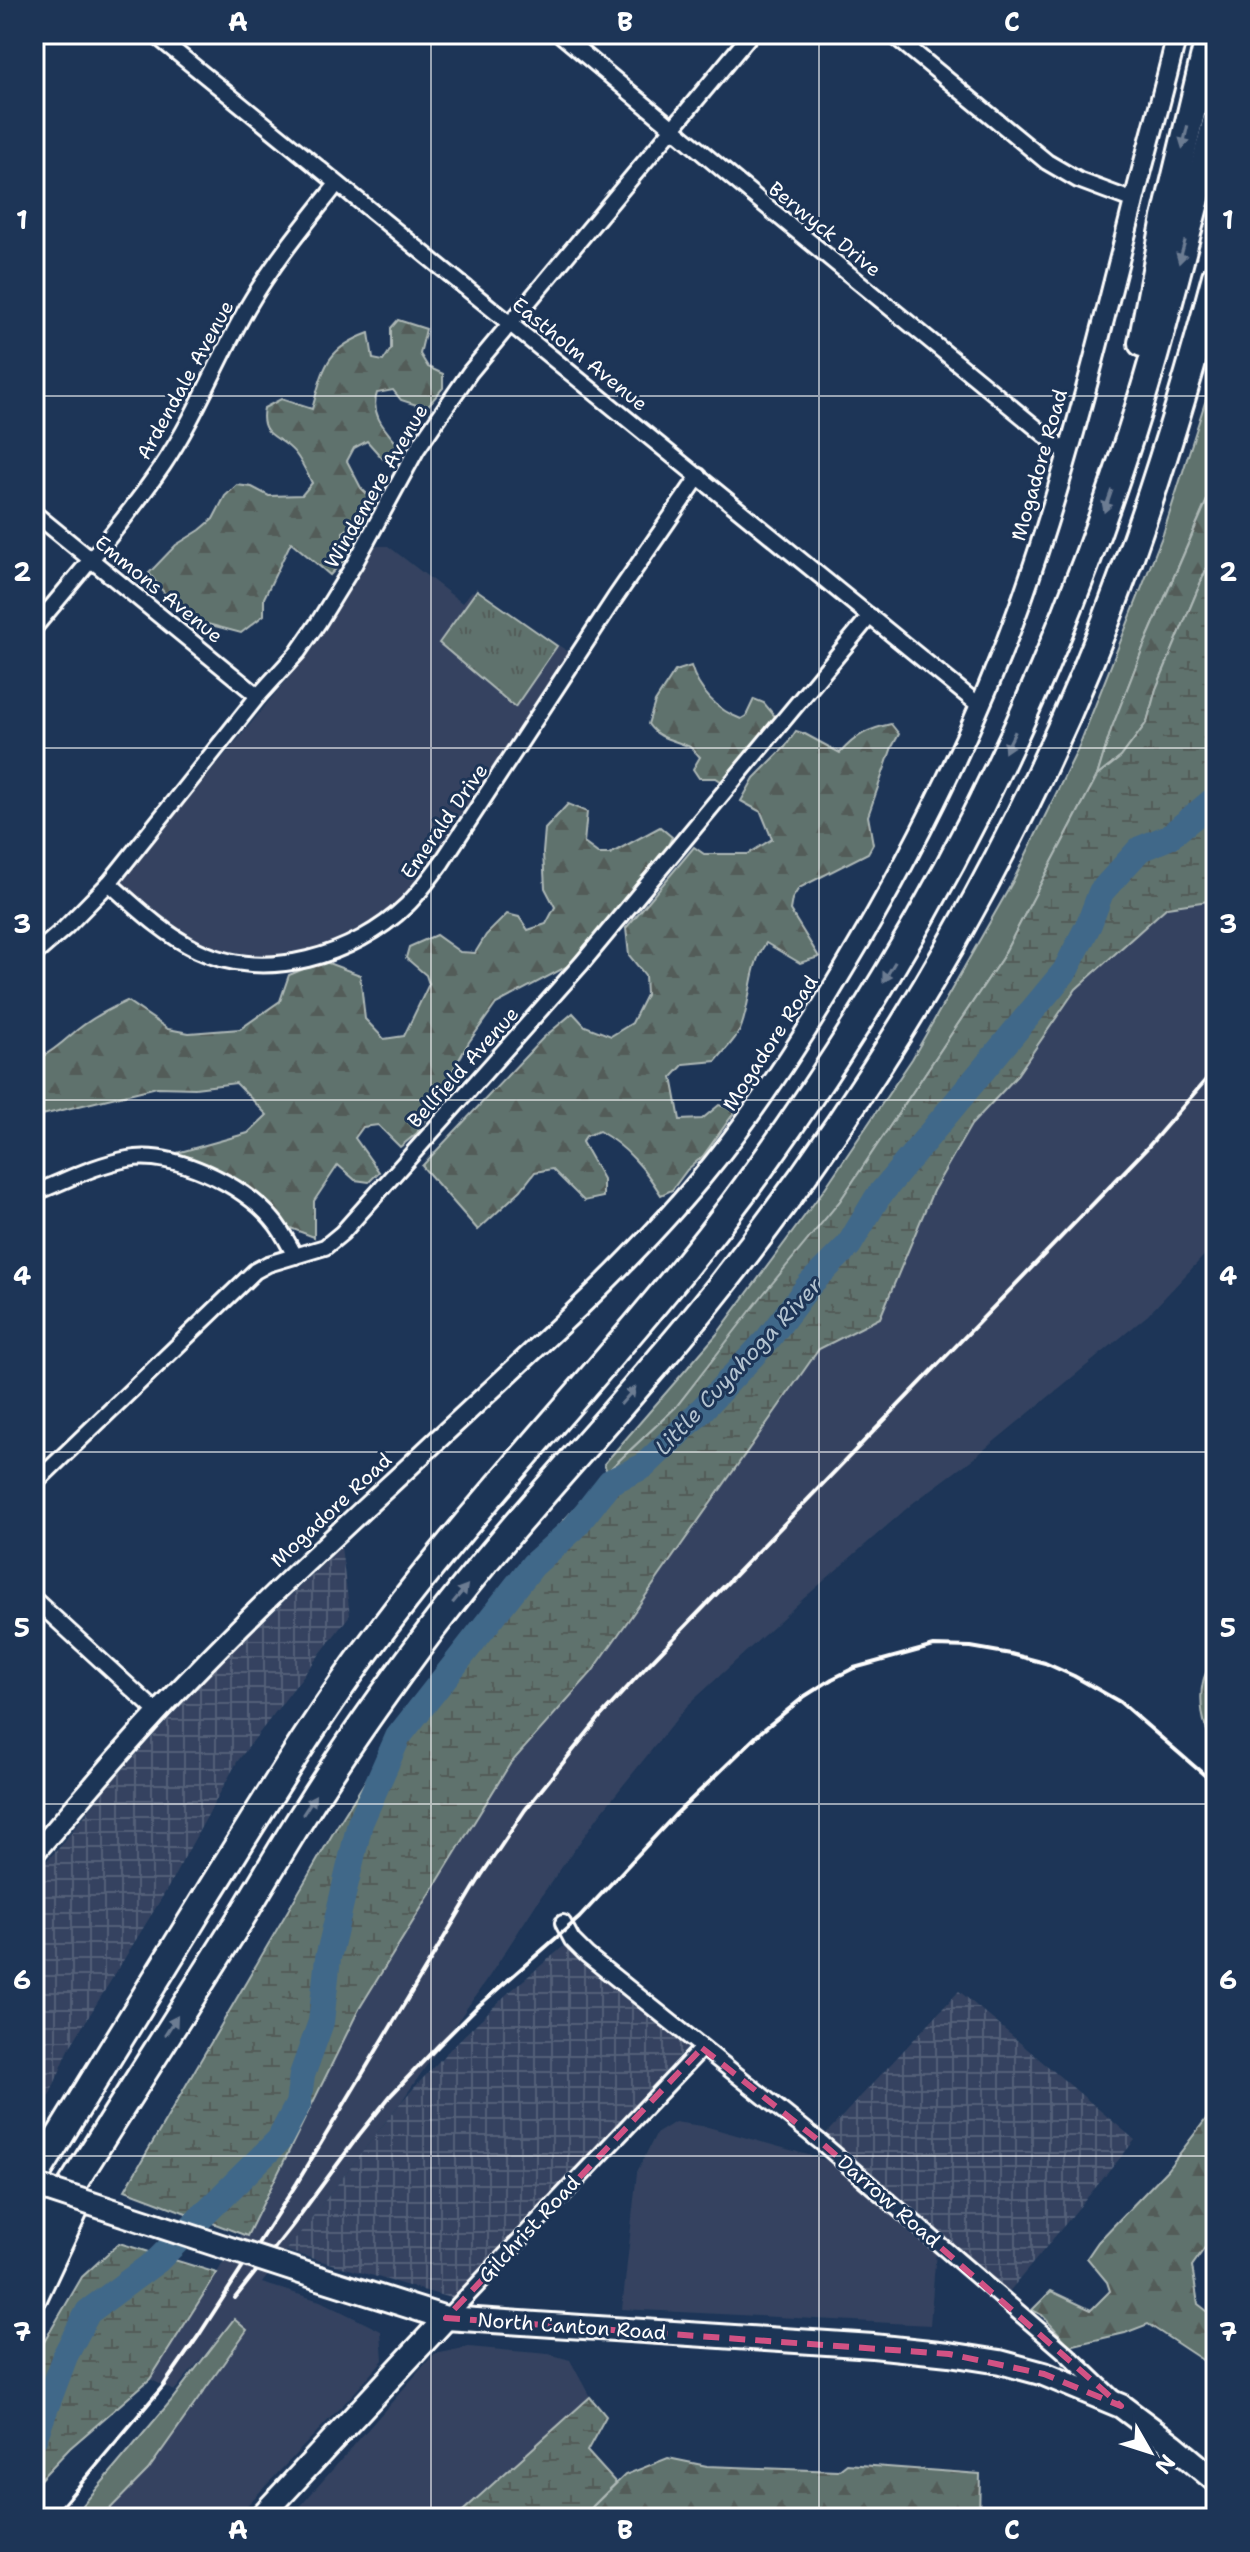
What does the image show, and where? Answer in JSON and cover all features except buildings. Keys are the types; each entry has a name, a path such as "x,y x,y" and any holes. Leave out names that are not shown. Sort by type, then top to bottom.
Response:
{"highway":[{"path":"1132,430 1153,279 1210,34"},
{"path":"34,2178 280,1778 372,1643 511,1469 617,1349 731,1208 839,1052 890,969 940,882 1010,743 1080,576 1132,430 1216,122"},
{"path":"34,2247 323,1783 432,1629 501,1543 723,1283 802,1178 888,1049 995,864 1071,703 1126,570 1167,449 1216,276"},
{"path":"34,2296 129,2091"}],"main road":[{"name":"North Canton Road","path":"34,2185 446,2318 873,2346 949,2354 1000,2362 1044,2374 1121,2406"},
{"name":"Gilchrist Road","path":"260,2518 446,2318"},
{"name":"Darrow Road","path":"1121,2406 1216,2481"}],"street":[{"name":"Eastholm Avenue","path":"154,34 980,706"},
{"name":"Berwyck Drive","path":"560,34 1067,453"},
{"name":"Windemere Avenue","path":"34,955 109,883 258,696 298,652 355,563 417,449 470,372 751,34"},
{"path":"892,34 1047,162 1078,180 1134,201"},
{"name":"Mogadore Road","path":"34,1854 157,1712 292,1577 606,1280 703,1176 774,1080 860,943 919,835 980,706 1023,597 1067,453 1177,34"},
{"name":"Ardendale Avenue","path":"34,628 91,560 163,465 182,435 247,308 279,258 337,184"},
{"name":"Emerald Drive","path":"109,883 157,925 187,944 220,959 246,964 274,965 318,956 376,929 405,907 442,862 699,476"},
{"name":"Emmons Avenue","path":"34,513 258,696"},
{"name":"Bellfield Avenue","path":"34,1484 255,1271 268,1264 325,1247 342,1233 572,975 870,616"},
{"path":"34,1193 126,1159 145,1156 162,1158 219,1180 257,1204 280,1229 295,1256"},
{"path":"34,1599 157,1712"},
{"name":"Darrow Road","path":"563,1923 572,1940 587,1955 833,2152 1067,2354 1121,2406"},
{"name":"Gilchrist Road","path":"446,2318 702,2048"}],"highlighted area":[{"path":"702,2048 823,2144 1121,2406 1044,2374 949,2354 446,2318"}],"shaded area":[{"path":"376,546 388,546 462,603 472,591 569,652 432,860 403,897 366,928 312,949 261,956 218,949 178,931 121,881 303,660"},
{"path":"1216,900 1216,1243 1148,1315 974,1458 913,1503 687,1706 600,1814 401,2102 262,2283 320,2301 381,2331 383,2360 356,2391 235,2518 101,2518 148,2470 247,2330 234,2320 174,2391 150,2379 269,2190 359,2009 510,1764 592,1672 819,1349 880,1318 933,1191 971,1125 1015,1078 1076,989 1167,907"},
{"path":"341,1547 350,1615 237,1762 166,1891 70,2047 34,2132 34,1873 213,1670"},
{"path":"564,1946 690,2045 454,2299 286,2251 401,2102 507,1994"},
{"path":"959,1991 1135,2140 1003,2299 819,2141"},
{"path":"675,2122 708,2127 833,2162 936,2251 930,2325 622,2309 637,2172 656,2134"},
{"path":"469,2347 549,2354 570,2360 590,2397 455,2518 290,2518 434,2354"}],"green space":[{"path":"398,320 426,329 420,354 428,367 443,374 443,388 426,408 401,400 393,390 377,393 378,417 403,451 383,459 367,441 354,448 347,461 361,488 373,500 375,511 343,532 344,560 330,575 291,542 264,598 264,615 241,633 200,622 176,608 149,573 176,545 213,519 225,496 237,485 252,487 269,496 302,495 312,483 295,453 267,431 264,408 281,399 312,409 324,371 335,353 354,339 369,333 373,359 383,361 391,349 391,328"},
{"path":"1216,368 1216,479 1143,648 1097,776 1002,958 840,1201 676,1407 607,1472 604,1464 717,1334 823,1191 912,1059 1012,883 1077,751 1163,534"},
{"path":"1216,480 1216,546 1156,689 1147,722 1121,757 1097,776 1143,648"},
{"path":"1216,546 1216,900 1167,907 1076,989 1015,1078 971,1125 933,1191 880,1318 819,1349 592,1672 510,1764 359,2009 247,2236 125,2190 336,1828 418,1697 507,1584 607,1472 676,1407 840,1201 1002,958 1097,776 1121,757 1147,722 1156,689"},
{"path":"477,590 557,646 515,707 439,643"},
{"path":"691,666 704,691 724,710 741,719 746,716 754,699 764,703 778,720 724,783 716,778 699,778 693,769 700,757 690,747 662,736 648,724 655,702 675,671"},
{"path":"891,724 899,734 868,816 873,844 868,853 799,888 792,899 790,910 819,957 800,963 766,943 756,963 744,1019 736,1037 716,1061 684,1064 672,1077 680,1120 702,1119 719,1105 736,1110 703,1156 672,1190 661,1195 634,1159 599,1131 586,1136 582,1142 603,1179 603,1197 584,1201 552,1169 535,1172 521,1190 478,1230 422,1166 543,1038 573,1013 585,1026 611,1036 632,1023 646,995 645,975 629,955 626,928 694,847 704,854 748,854 772,839 761,812 741,801 754,778 785,747 796,731 840,753 863,734"},
{"path":"568,804 587,812 584,843 599,854 610,854 660,827 672,837 663,855 568,966 496,1004 469,1042 417,1133 400,1147 378,1125 363,1127 355,1138 379,1172 369,1182 355,1180 338,1165 314,1201 314,1237 285,1226 265,1204 211,1166 173,1154 248,1133 267,1115 236,1083 195,1088 157,1087 34,1117 34,1056 40,1058 89,1022 127,1001 168,1029 189,1033 240,1029 280,1001 289,975 323,961 360,975 365,1019 384,1039 404,1036 429,984 426,975 406,958 409,947 436,935 460,952 475,953 486,935 507,914 519,917 528,930 546,924 555,907 545,888 545,829"},
{"path":"1216,1652 1216,1743 1205,1723 1201,1697 1204,1678"},
{"path":"1216,2106 1216,2232 1192,2266 1198,2304 1216,2318 1216,2369 1148,2324 1125,2333 1070,2346 1042,2315 1032,2310 1051,2291 1091,2310 1110,2291 1107,2282 1087,2258 1098,2242 1167,2170"},
{"path":"119,2243 217,2273 150,2379 70,2448 34,2486 34,2359 82,2277"},
{"path":"234,2319 247,2330 148,2470 101,2518 72,2518 170,2402"},
{"path":"590,2397 606,2416 587,2451 616,2483 584,2518 455,2518"},
{"path":"668,2458 707,2466 838,2471 847,2464 980,2474 979,2518 584,2518 625,2475"}],"waterway":[{"name":"Little Cuyahoga River","path":"34,2439 65,2356 88,2312 158,2260 279,2140 298,2104 302,2075 321,2022 328,1958 360,1823 398,1737 533,1565 574,1528 610,1482 644,1466 695,1417 768,1339 810,1284 849,1245 877,1198 1065,971 1101,892 1140,849 1169,837 1216,798"}],"railway":[{"path":"52,2518 164,2385 199,2335 297,2183 481,1876 525,1810 600,1717 648,1665 1148,1147 1216,1068"},
{"path":"1209,1495 1216,1487"},
{"path":"235,2298 391,2095 439,2045 476,2008 579,1918 675,1815 762,1731 805,1696 832,1679 854,1668 934,1646 971,1647 1045,1663 1120,1702 1216,1785"}]}
